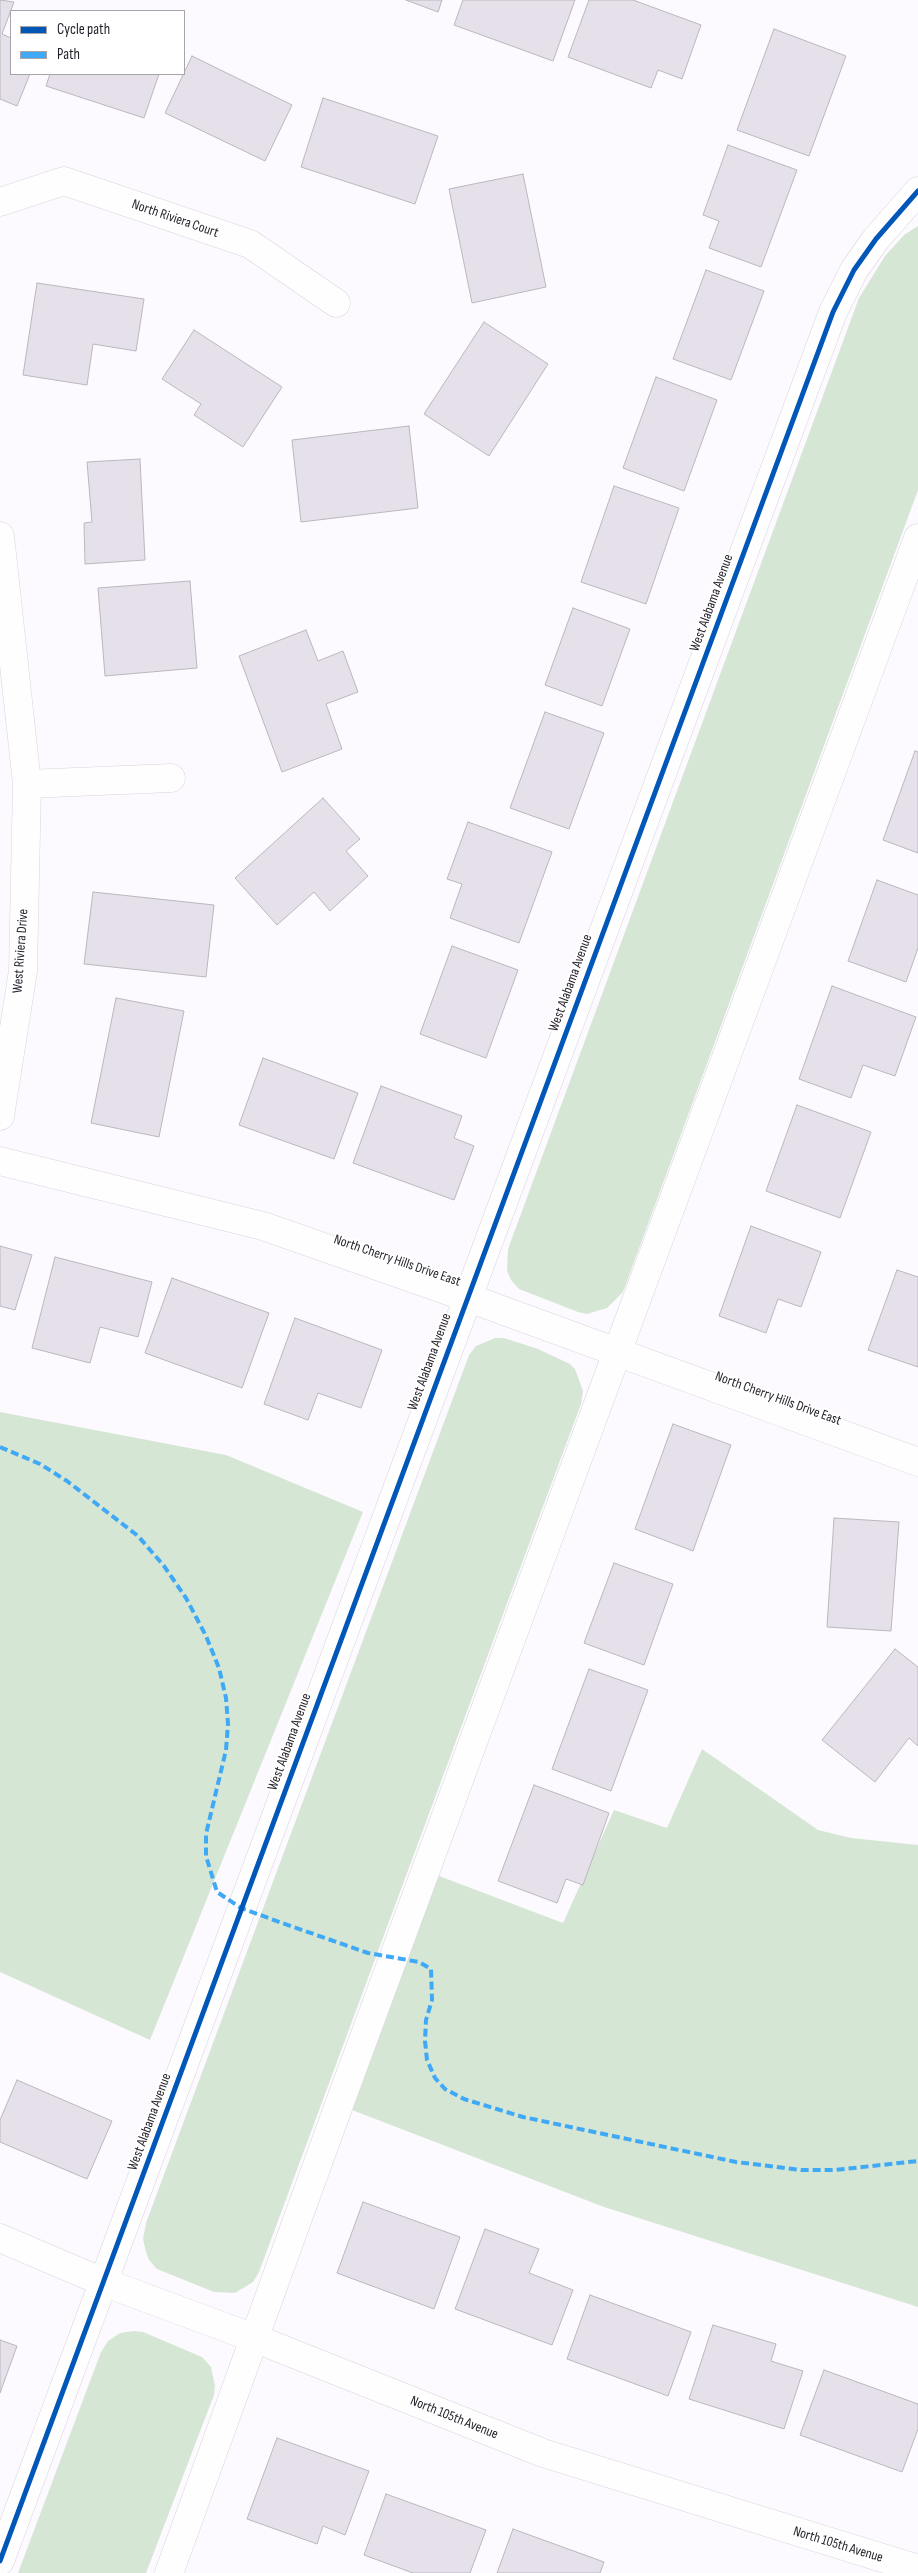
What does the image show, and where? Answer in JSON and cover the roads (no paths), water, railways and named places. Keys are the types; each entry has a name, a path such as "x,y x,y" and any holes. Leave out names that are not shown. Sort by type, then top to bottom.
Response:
{"street":[{"name":"North Riviera Court","path":"0,202 64,181 250,244 336,303"},
{"name":"West Alabama Avenue","path":"0,2561 466,1297 833,312 860,262 876,239 918,191"},
{"name":"West Riviera Drive","path":"0,536 27,784 23,971 0,1116"},
{"path":"169,2573 918,538"},
{"path":"27,784 171,778"},
{"name":"North Cherry Hills Drive East","path":"0,1161 263,1226 466,1297 918,1462"},
{"name":"North 105th Avenue","path":"0,2238 103,2282 254,2338 543,2452 918,2569"}]}
